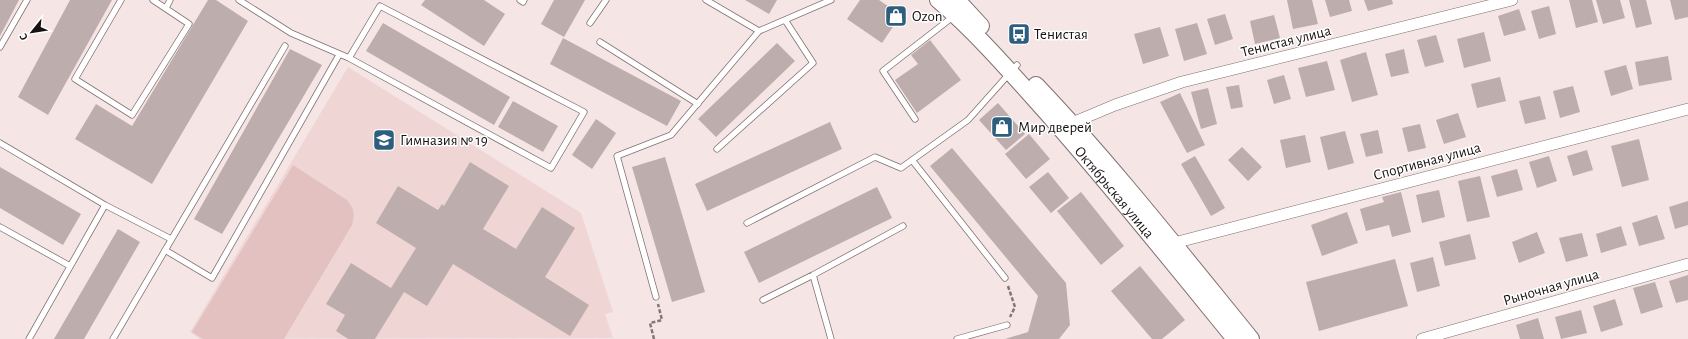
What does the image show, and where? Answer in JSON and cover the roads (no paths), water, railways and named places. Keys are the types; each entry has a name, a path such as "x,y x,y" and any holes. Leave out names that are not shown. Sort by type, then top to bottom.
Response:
{"main road":[{"name":"Октябрьская улица","path":"938,0 961,6 1235,339"},
{"name":"Октябрьская улица","path":"1014,69 1072,123 1174,243 1251,339"}],"street":[{"name":"Тенистая улица","path":"1072,123 1115,105 1182,82 1512,0"},
{"name":"Спортивная улица","path":"1174,243 1688,109"},
{"name":"Рыночная улица","path":"1422,339 1688,264"}],"lane":[{"path":"0,47 27,0"},
{"path":"121,0 74,79 132,115 189,24 153,0"},
{"path":"166,8 170,0"},
{"path":"239,0 291,33 339,55 349,58 551,168 584,112 380,6 349,58"},
{"path":"520,0 523,2 524,0"},
{"path":"590,24 606,0"},
{"path":"706,0 759,31"},
{"path":"656,297 617,156 671,136 759,31 831,0"},
{"path":"915,119 883,71 961,6"},
{"path":"717,149 813,62 785,20"},
{"path":"600,42 698,104"},
{"path":"113,339 285,46"},
{"path":"165,250 212,278 339,55"},
{"path":"747,223 875,157 901,168 968,120 1014,69"},
{"path":"0,143 105,205 171,239"},
{"path":"912,160 1005,278"},
{"path":"29,339 105,205"},
{"path":"763,300 813,275 903,226"},
{"path":"0,227 70,266"},
{"path":"813,275 831,339"},
{"path":"956,339 1007,325"}],"place":[{"name":"Ozon","path":"896,16"},
{"name":"Тенистая","path":"1019,34"},
{"name":"Мир дверей","path":"1002,127"},
{"name":"Гимназия № 19","path":"384,140"}]}
